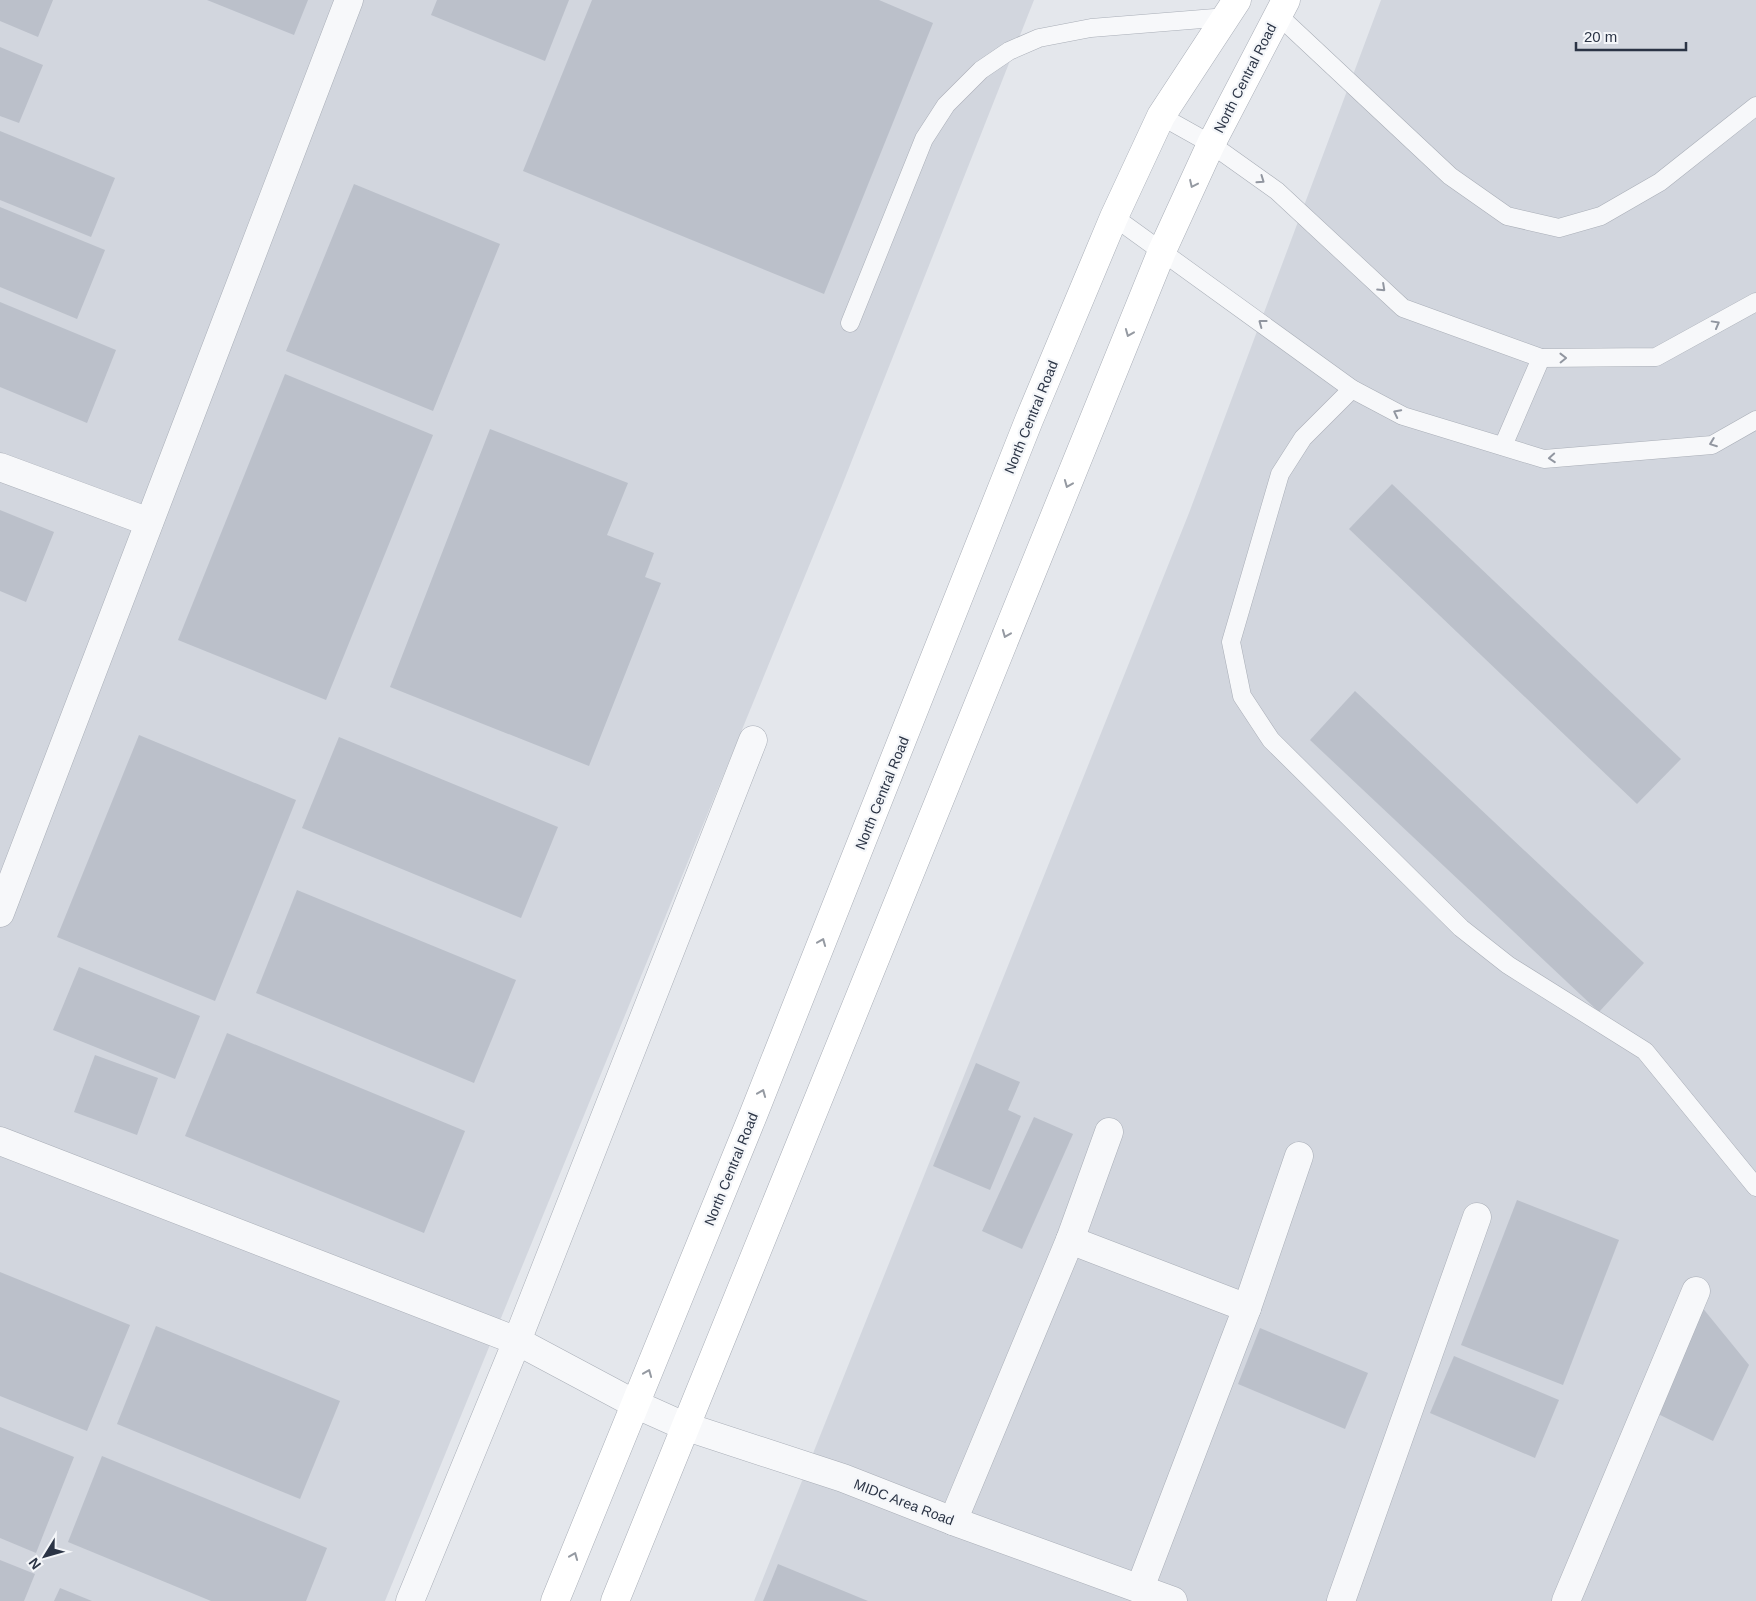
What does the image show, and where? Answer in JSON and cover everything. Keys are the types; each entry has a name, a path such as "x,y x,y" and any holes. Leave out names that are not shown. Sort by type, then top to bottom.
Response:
{"main road":[{"name":"North Central Road","path":"615,1601 684,1426 1162,251 1211,144 1282,7"},
{"name":"North Central Road","path":"555,1601 901,746 1029,420 1114,217 1161,116 1232,9"}],"street":[{"path":"0,913 349,0"},
{"path":"0,467 149,522"},
{"path":"410,1601 517,1341 753,740"},
{"path":"952,1522 1070,1240 1109,1132"},
{"name":"MIDC Area Road","path":"0,1141 517,1341 635,1404 684,1426 843,1478 952,1522 1173,1601"},
{"path":"1140,1588 1247,1308 1299,1156"},
{"path":"1341,1601 1477,1217"},
{"path":"1070,1240 1247,1308"},
{"path":"1566,1601 1696,1291"}],"lane":[{"path":"1282,7 1450,176 1507,216 1559,228 1601,216 1660,182 1756,106"},
{"path":"850,323 924,139 946,105 981,70 1009,51 1039,38 1092,28 1232,9"},
{"path":"1161,116 1211,144 1277,191 1403,308 1541,358 1656,357 1756,302"},
{"path":"1114,217 1352,389 1403,416 1544,459 1712,445 1756,420"},
{"path":"1503,446 1541,358"},
{"path":"1352,389 1303,438 1280,474 1231,642 1242,696 1271,740 1461,928 1508,965 1645,1051 1756,1187"}],"shaded area":[{"path":"0,0 1034,0 841,488 385,1601 0,1601"},
{"path":"1381,0 1756,0 1756,1601 754,1601 1189,513"}],"building":[{"path":"0,0 53,0 38,37 0,21"},
{"path":"207,0 308,0 294,35"},
{"path":"437,0 569,0 545,61 431,15"},
{"path":"592,0 879,0 933,23 824,294 523,171"},
{"path":"0,47 43,65 19,123 0,116"},
{"path":"0,131 115,178 91,237 0,200"},
{"path":"354,184 500,244 433,411 286,351"},
{"path":"0,207 105,250 77,319 0,287"},
{"path":"0,302 116,350 87,423 0,387"},
{"path":"285,374 433,435 326,700 178,640"},
{"path":"490,429 628,483 607,535 654,553 645,577 661,583 589,766 390,687"},
{"path":"1392,484 1681,759 1637,804 1349,529"},
{"path":"0,510 54,532 26,602 0,591"},
{"path":"1355,691 1644,963 1599,1012 1310,740"},
{"path":"139,735 296,800 215,1001 57,937"},
{"path":"339,737 558,827 521,918 302,828"},
{"path":"297,890 516,980 474,1083 256,993"},
{"path":"79,967 200,1016 175,1079 53,1030"},
{"path":"227,1033 465,1131 424,1233 185,1136"},
{"path":"95,1055 158,1078 137,1135 74,1112"},
{"path":"976,1063 1020,1082 1008,1110 1021,1116 990,1190 933,1166"},
{"path":"1034,1117 1073,1134 1022,1249 982,1231"},
{"path":"1517,1200 1619,1240 1563,1385 1461,1345"},
{"path":"0,1272 130,1325 87,1431 0,1396"},
{"path":"1701,1306 1749,1365 1713,1441 1652,1411"},
{"path":"156,1326 340,1401 300,1499 117,1424"},
{"path":"1260,1328 1368,1373 1345,1429 1238,1384"},
{"path":"1454,1356 1559,1400 1535,1458 1430,1413"},
{"path":"0,1427 74,1457 36,1553 0,1538"},
{"path":"102,1456 327,1548 306,1601 211,1601 68,1542"},
{"path":"0,1560 35,1574 24,1601 0,1601"},
{"path":"778,1564 868,1601 763,1601"},
{"path":"60,1588 92,1601 54,1601"}]}
